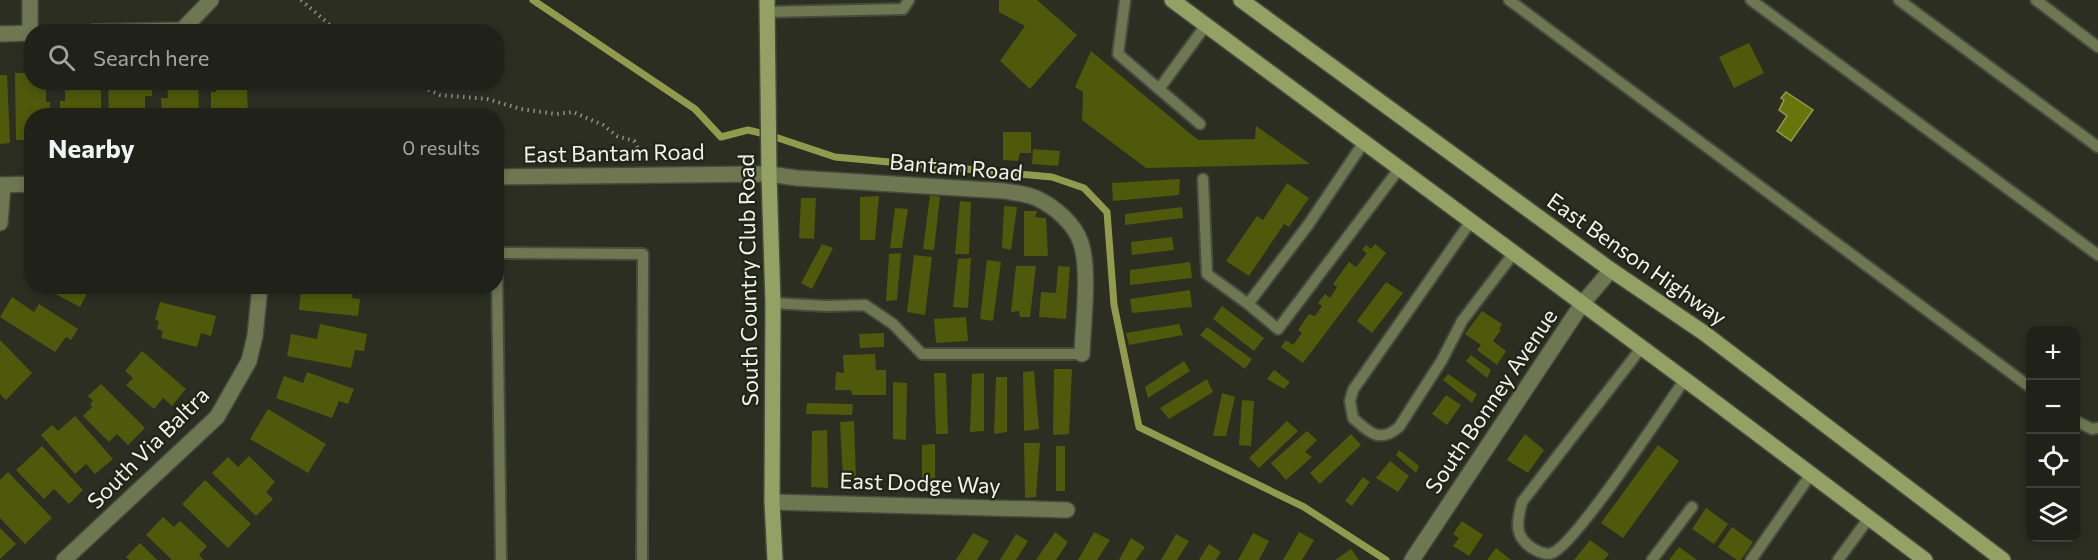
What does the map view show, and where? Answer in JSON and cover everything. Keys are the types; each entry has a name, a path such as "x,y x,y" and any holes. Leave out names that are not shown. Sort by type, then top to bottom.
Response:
{"main road":[{"path":"1172,0 1685,379 1925,560"},
{"name":"East Benson Highway","path":"1241,0 1611,270 1704,333 2003,560"},
{"name":"South Country Club Road","path":"767,6 773,303 772,502 775,560"}],"street":[{"path":"30,0 31,24"},
{"path":"188,24 211,0"},
{"path":"0,34 24,33"},
{"name":"East Bantam Road","path":"504,177 769,174"},
{"name":"Bantam Road","path":"769,174 798,178 1005,191 1035,197 1053,208 1071,226 1080,240 1085,260 1082,354"},
{"path":"0,223 2,185 24,184"},
{"name":"South Bonney Avenue","path":"1412,560 1582,304 1611,270"},
{"name":"South Via Baltra","path":"64,560 217,417 249,361 255,336 259,294"},
{"name":"East Dodge Way","path":"772,502 1067,510"}],"lane":[{"path":"767,6 903,9 909,0"},
{"path":"1125,0 1118,54 1200,124"},
{"path":"1509,0 2026,383"},
{"path":"1751,0 2098,255"},
{"path":"1899,0 2098,147"},
{"path":"2036,0 2098,47"},
{"path":"1159,89 1206,25"},
{"path":"1248,304 1308,225 1364,142"},
{"path":"1203,179 1207,274 1278,329 1400,169"},
{"path":"1471,221 1353,390 1350,401 1353,418 1370,433 1379,436 1391,433 1399,426 1442,360 1462,321 1514,252"},
{"path":"504,253 644,254 642,560"},
{"path":"498,294 501,560"},
{"path":"773,303 826,306 865,305 893,324 922,354 1082,354"},
{"path":"1641,347 1522,502 1518,529 1523,541 1538,552 1551,554 1563,547 1596,505 1685,379"},
{"path":"2080,423 2092,429 2098,428"},
{"path":"1751,560 1811,474"},
{"path":"1652,560 1692,507"},
{"path":"1838,560 1869,518"}],"path":[{"path":"301,0 329,24"},
{"path":"429,90 440,95 487,99 521,109 556,114 573,112 603,125 617,136 633,141 640,152 645,175"}],"shaded area":[{"path":"1786,92 1813,110 1791,141 1777,131 1787,116 1779,110 1784,100 1781,98"}],"building":[{"path":"999,0 1037,0 1077,35 1030,89 1000,61 1025,26 999,12"},
{"path":"1749,43 1764,73 1734,88 1719,57"},
{"path":"1091,51 1198,140 1255,139 1256,126 1310,164 1146,168 1082,120 1083,92 1075,87"},
{"path":"15,73 24,73 24,90 46,90 46,102 50,102 50,108 24,108 24,140 16,140"},
{"path":"0,75 7,75 10,143 0,144"},
{"path":"65,90 101,90 101,108 60,108 60,101 65,101"},
{"path":"108,90 152,90 152,96 145,96 145,108 109,108"},
{"path":"168,90 198,90 199,108 162,108 161,98 168,98"},
{"path":"216,90 247,90 248,108 211,108 211,92 216,92"},
{"path":"1003,132 1031,132 1031,153 1020,153 1018,161 1003,160"},
{"path":"1033,149 1060,151 1058,166 1032,164"},
{"path":"1180,179 1179,195 1113,201 1112,183"},
{"path":"1287,183 1309,198 1289,227 1284,224 1249,276 1226,261 1257,216 1263,220"},
{"path":"930,195 940,197 934,250 923,249"},
{"path":"879,196 875,240 860,240 860,197"},
{"path":"801,198 816,198 814,239 799,238"},
{"path":"960,201 971,202 969,254 955,254"},
{"path":"1004,206 1017,207 1011,250 1002,248"},
{"path":"1182,207 1183,218 1125,225 1125,214"},
{"path":"895,208 908,209 902,248 890,248"},
{"path":"1024,211 1037,211 1035,217 1046,218 1048,256 1024,256"},
{"path":"1172,237 1174,250 1132,255 1131,242"},
{"path":"822,244 833,248 812,289 801,283"},
{"path":"1375,244 1386,253 1303,363 1281,347 1286,340 1293,345 1302,333 1298,330 1309,314 1315,316 1322,306 1318,303 1325,294 1330,298 1337,287 1333,284 1349,262 1356,267 1367,253 1362,250 1366,245 1371,249"},
{"path":"901,253 897,300 886,301 889,254"},
{"path":"914,255 932,257 925,315 907,312"},
{"path":"971,258 968,308 953,307 958,259"},
{"path":"987,260 1001,262 993,321 980,319"},
{"path":"1190,262 1192,278 1130,285 1130,270"},
{"path":"1016,266 1036,266 1030,317 1020,317 1019,311 1011,312"},
{"path":"1058,266 1070,267 1066,319 1039,317 1041,292 1056,293"},
{"path":"1386,282 1403,293 1372,333 1357,321"},
{"path":"1190,290 1192,307 1132,313 1130,299"},
{"path":"55,294 87,294 80,307"},
{"path":"301,294 352,294 352,298 360,299 358,316 299,310"},
{"path":"12,297 34,312 39,304 78,329 71,340 66,337 55,352 0,317"},
{"path":"160,302 216,316 211,336 201,333 197,347 161,338 163,331 157,329 159,321 155,320"},
{"path":"1222,306 1264,338 1254,351 1213,319"},
{"path":"1482,311 1502,324 1499,329 1501,330 1493,341 1506,351 1497,365 1477,350 1481,345 1465,334"},
{"path":"966,317 968,341 936,343 934,319"},
{"path":"320,324 367,334 364,351 355,350 351,368 287,356 291,334 317,339"},
{"path":"1179,324 1183,335 1129,345 1126,333"},
{"path":"1207,327 1252,359 1245,369 1200,335"},
{"path":"884,333 884,347 860,348 859,334"},
{"path":"0,340 32,373 6,400 0,394"},
{"path":"142,351 186,389 172,406 163,398 154,409 126,385 133,378 125,371"},
{"path":"875,354 876,370 886,370 886,395 852,395 851,390 835,390 836,372 844,373 843,355"},
{"path":"1471,355 1491,370 1487,378 1466,361"},
{"path":"1184,361 1190,371 1148,398 1145,387"},
{"path":"1054,369 1072,369 1069,434 1053,435"},
{"path":"1274,370 1290,382 1284,389 1267,379"},
{"path":"1034,371 1039,429 1024,431 1023,372"},
{"path":"307,372 354,389 348,404 339,401 332,418 276,398 284,376 303,383"},
{"path":"934,373 946,373 948,434 936,434"},
{"path":"984,373 984,431 970,432 972,374"},
{"path":"1448,374 1477,394 1472,403 1443,380"},
{"path":"996,377 1007,377 1007,432 994,434"},
{"path":"1207,379 1213,392 1169,419 1160,408"},
{"path":"893,382 907,383 906,440 893,439"},
{"path":"101,384 145,428 128,445 117,434 109,442 83,416 92,407 90,404 93,401 88,396"},
{"path":"1222,393 1235,397 1226,436 1213,436"},
{"path":"1446,395 1461,405 1447,425 1432,414"},
{"path":"1242,400 1254,401 1251,446 1239,445"},
{"path":"807,403 853,404 852,415 806,414"},
{"path":"268,409 326,444 308,473 250,439"},
{"path":"75,416 113,459 95,474 86,464 75,474 41,435 52,425 58,431"},
{"path":"854,421 856,479 843,479 840,422"},
{"path":"1287,421 1298,431 1259,468 1249,458"},
{"path":"827,430 828,488 811,487 812,431"},
{"path":"1307,431 1317,440 1305,452 1312,457 1286,480 1271,463"},
{"path":"1351,434 1361,445 1320,484 1310,473"},
{"path":"1525,434 1544,450 1528,473 1507,460"},
{"path":"1024,443 1040,443 1036,497 1025,498"},
{"path":"935,444 935,491 922,492 922,445"},
{"path":"1658,445 1679,461 1623,538 1601,523"},
{"path":"42,446 83,490 69,504 54,489 44,499 16,470"},
{"path":"1056,446 1065,446 1065,491 1056,491"},
{"path":"1399,450 1419,466 1416,473 1396,455"},
{"path":"249,456 275,482 266,492 273,499 256,516 212,473 228,457 238,467"},
{"path":"1390,461 1409,476 1398,492 1376,478"},
{"path":"8,472 52,518 25,544 0,518 0,480"},
{"path":"1363,477 1370,482 1352,506 1345,501"},
{"path":"205,480 251,524 228,548 182,504"},
{"path":"1706,508 1728,524 1714,544 1692,529"},
{"path":"163,517 174,527 180,521 207,546 199,555 204,560 172,560 146,535"},
{"path":"1462,521 1483,535 1469,556 1453,546 1459,538 1453,534"},
{"path":"1732,527 1753,542 1741,560 1737,560 1718,547"},
{"path":"0,528 16,544 0,559"},
{"path":"1055,532 1068,542 1056,560 1036,560"},
{"path":"1094,532 1110,540 1097,560 1078,560"},
{"path":"1299,532 1314,540 1302,560 1283,560"},
{"path":"973,533 989,541 977,560 956,560"},
{"path":"1253,533 1269,541 1259,560 1238,560"},
{"path":"1016,534 1028,541 1016,560 1000,560"},
{"path":"1176,534 1189,541 1177,560 1161,560"},
{"path":"1131,538 1145,547 1136,560 1119,560"},
{"path":"1590,540 1609,554 1604,560 1574,560"},
{"path":"140,543 157,560 129,560 126,557"},
{"path":"1209,544 1221,552 1216,560 1199,560"},
{"path":"1679,547 1697,560 1669,560"},
{"path":"1496,548 1511,560 1487,560"},
{"path":"1351,549 1359,560 1335,560"}],"waterway":[{"path":"533,0 695,109 721,137 748,130 835,157 1052,177 1084,188 1107,212 1114,305 1139,427 1304,507 1386,560"}]}
